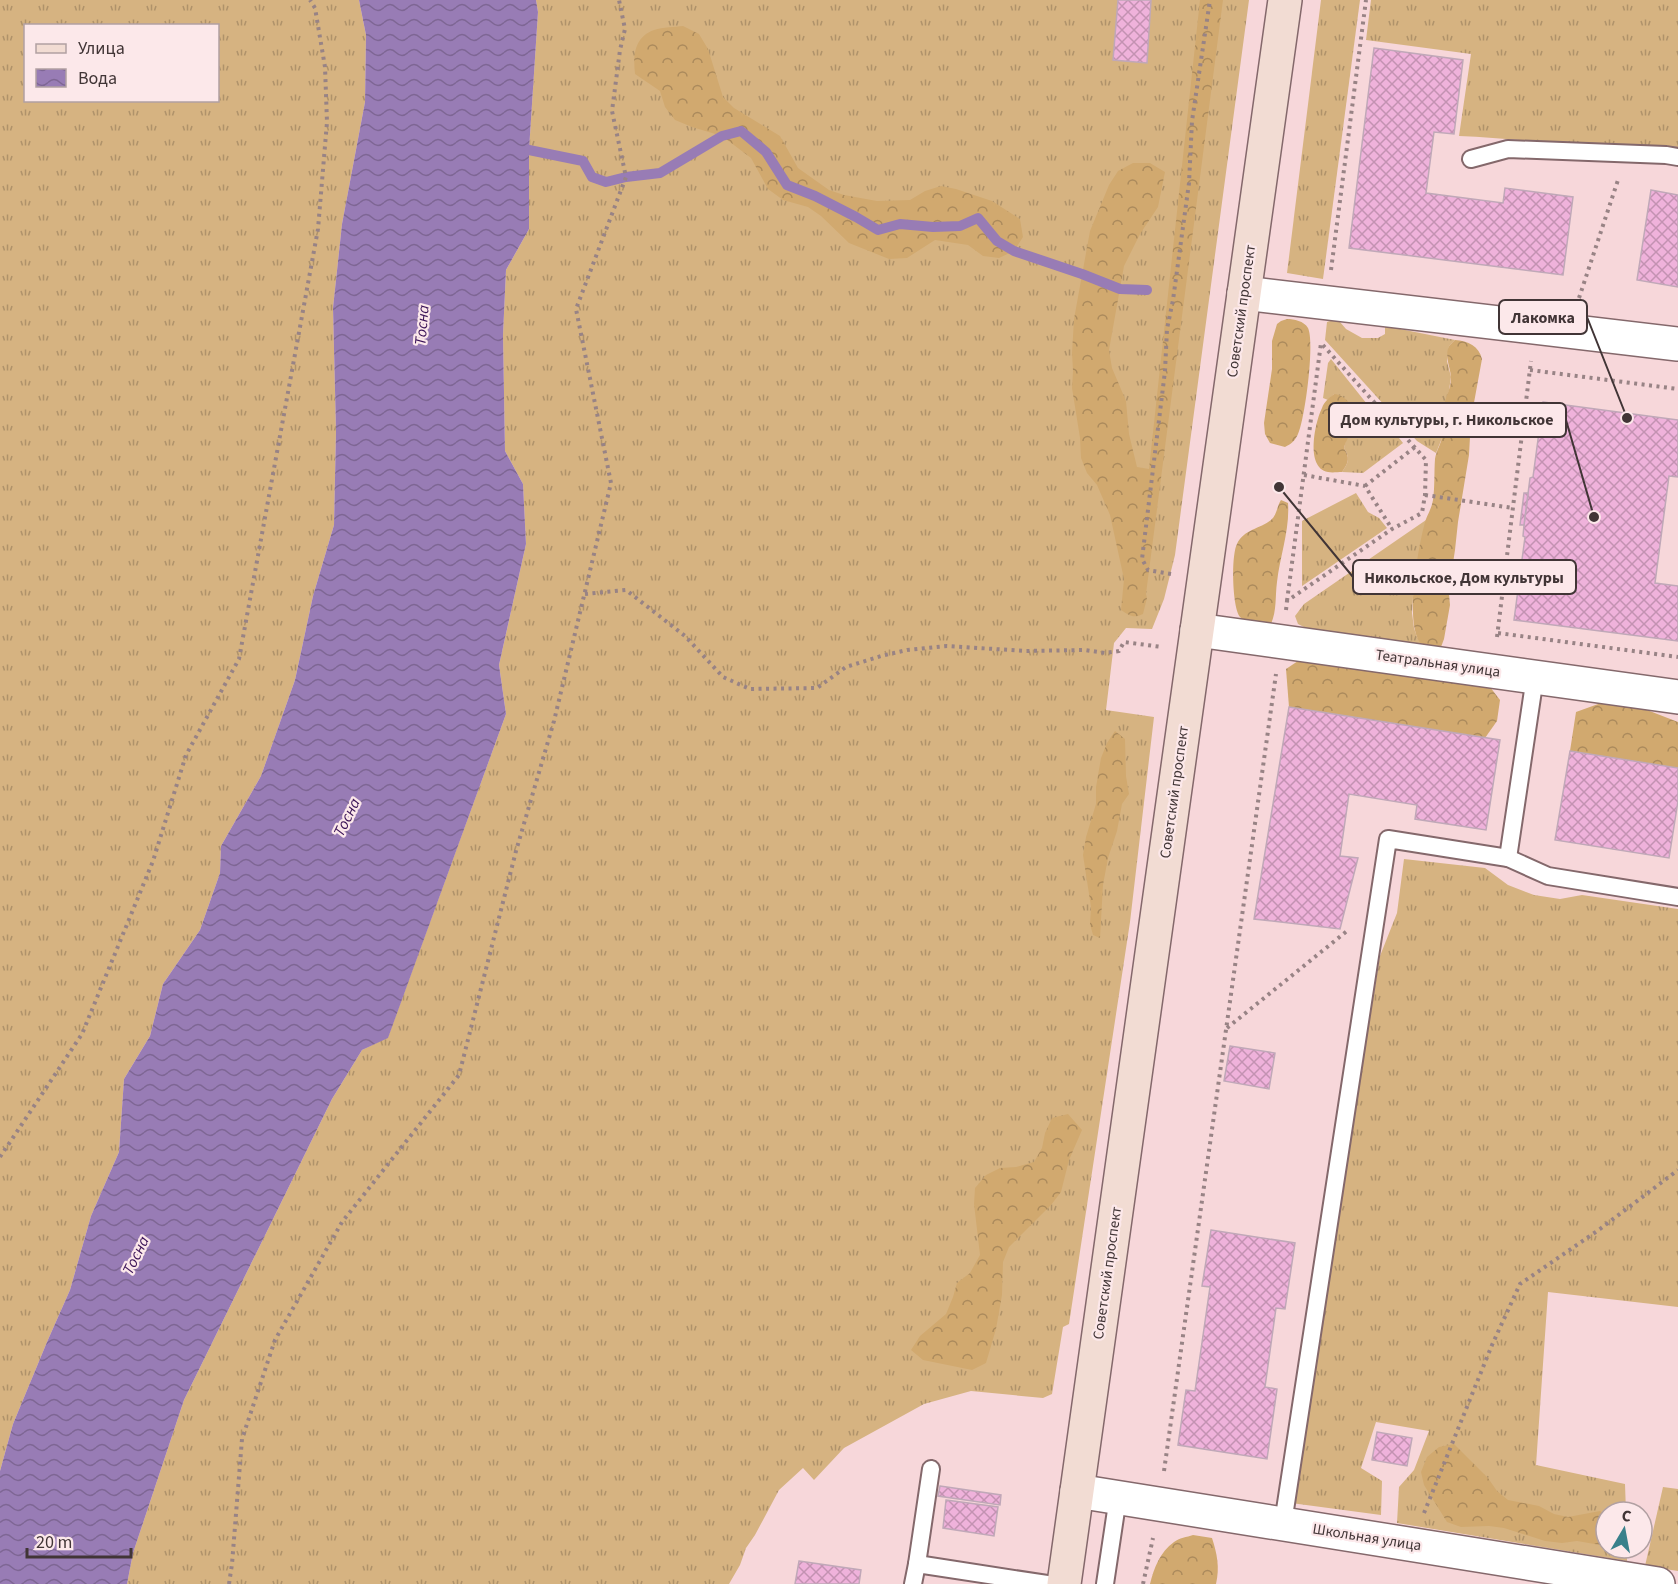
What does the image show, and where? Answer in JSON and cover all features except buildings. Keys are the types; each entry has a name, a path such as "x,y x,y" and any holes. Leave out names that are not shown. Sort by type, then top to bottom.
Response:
{"main road":[{"name":"Советский проспект","path":"1064,1584 1285,0"}],"street":[{"path":"1244,293 1678,344"},
{"name":"Театральная улица","path":"1197,630 1678,697"},
{"name":"Школьная улица","path":"1077,1491 1658,1584"}],"lane":[{"path":"1471,159 1508,149 1678,157"},
{"path":"1508,858 1535,677"},
{"path":"1283,1523 1388,839 1508,858 1548,876 1678,897"},
{"path":"913,1584 931,1469"},
{"path":"1105,1584 1118,1497"},
{"path":"916,1564 1047,1584"}],"path":[{"path":"0,1156 82,1034 153,861 186,755 239,658 318,229 327,122 326,78 315,8 310,0"},
{"path":"229,1584 242,1439 275,1340 342,1222 459,1076 516,850 554,721 611,483 576,309 626,177 612,111 625,29 619,0"},
{"path":"1177,575 1148,570 1142,559 1165,371 1167,329 1189,183 1192,121 1210,0"},
{"path":"1143,1584 1160,1504 1287,601 1366,0"},
{"path":"1578,303 1627,154"},
{"path":"1493,671 1536,328"},
{"path":"1287,601 1392,529 1422,513 1425,495 1426,460 1321,343"},
{"path":"1530,370 1678,389"},
{"path":"1365,486 1415,447"},
{"path":"1304,475 1365,486 1392,529"},
{"path":"1425,495 1513,508"},
{"path":"585,594 626,590 685,636 723,677 750,689 817,687 846,667 907,650 947,646 1105,653 1119,651 1124,642 1165,648"},
{"path":"1497,633 1678,657"},
{"path":"1226,1029 1377,906"},
{"path":"1411,1544 1492,1345 1520,1284 1600,1230 1678,1170"}],"green space":[{"path":"0,0 359,0 366,35 365,102 342,224 333,308 336,431 334,525 313,596 295,680 261,776 221,846 220,873 200,930 163,984 150,1036 124,1079 119,1152 91,1216 70,1290 13,1424 0,1471"},
{"path":"536,0 1249,0 1175,555 1164,599 1152,629 1126,628 1114,643 1106,710 1154,717 1130,922 1069,1324 1063,1327 1052,1394 1043,1398 971,1391 924,1404 844,1448 814,1480 803,1468 779,1490 746,1548 740,1565 729,1584 127,1584 133,1553 184,1400 332,1099 362,1050 388,1037 506,714 499,665 526,544 523,484 505,451 503,335 506,270 529,229 529,150 538,12"},
{"path":"1200,0 1223,0 1147,598 1143,614 1134,616 1121,610 1124,579 1110,515 1097,485 1087,473 1081,458 1072,388 1074,319 1090,231 1109,185 1118,171 1133,163 1150,163 1165,172 1158,207 1140,234 1124,266 1109,350 1112,368 1126,401 1129,434 1137,467 1149,469"},
{"path":"1321,0 1360,0 1323,279 1287,273"},
{"path":"1371,0 1678,0 1678,147 1604,146 1459,136 1471,54 1366,40"},
{"path":"683,26 699,34 708,49 723,97 734,108 780,136 798,168 829,190 877,201 910,200 925,191 941,186 956,189 992,201 1020,219 1023,237 1014,251 999,258 983,256 968,245 935,240 907,258 889,259 849,243 821,216 808,207 783,200 768,189 751,158 722,136 675,120 665,107 660,91 635,74 636,48 642,37 657,29"},
{"path":"1287,319 1299,321 1308,328 1310,348 1301,426 1296,439 1285,447 1270,443 1265,434 1264,423 1272,369 1272,341 1277,324"},
{"path":"1333,320 1340,322 1346,329 1362,338 1378,338 1385,334 1385,326 1455,340 1449,346 1447,361 1451,377 1442,438 1436,453 1417,441 1325,340 1327,322"},
{"path":"1455,340 1472,345 1481,354 1482,359 1471,419 1469,455 1458,522 1449,594 1450,605 1444,639 1441,647 1427,648 1418,639 1414,622 1415,578 1424,526 1433,500 1435,459 1442,437 1443,409 1451,383 1448,350"},
{"path":"1331,359 1379,419 1388,424 1403,443 1363,473 1342,472 1348,460 1344,448 1346,440 1354,426 1334,394 1328,400 1323,398 1328,363"},
{"path":"1334,394 1343,397 1350,404 1355,419 1344,448 1348,460 1342,472 1328,472 1321,469 1314,454 1319,415 1324,404"},
{"path":"1356,493 1368,512 1379,518 1387,528 1302,586 1302,521"},
{"path":"1281,500 1288,503 1288,513 1273,619 1271,624 1250,622 1240,617 1235,603 1233,581 1235,550 1244,535 1273,518"},
{"path":"1426,520 1414,581 1412,613 1417,637 1426,648 1312,631 1298,624 1295,616 1304,604"},
{"path":"1301,659 1490,687 1500,700 1497,721 1485,738 1289,707 1286,669"},
{"path":"1601,703 1647,710 1678,722 1678,768 1570,751 1576,712"},
{"path":"1115,731 1125,739 1129,794 1122,804 1117,831 1108,858 1103,885 1100,938 1093,935 1090,924 1091,907 1083,855 1096,804 1096,787 1101,758"},
{"path":"1404,859 1485,868 1508,885 1534,895 1560,899 1582,895 1678,909 1678,1307 1548,1292 1536,1465 1625,1484 1626,1500 1594,1500 1594,1556 1397,1523 1399,1487 1414,1470 1429,1431 1376,1422 1361,1468 1382,1481 1381,1515 1291,1503 1380,956 1397,913"},
{"path":"1068,1114 1082,1130 1069,1160 1061,1192 1009,1247 1003,1262 1002,1295 996,1329 986,1363 972,1370 923,1360 911,1350 920,1336 946,1314 957,1283 970,1273 980,1255 974,1204 975,1188 986,1175 1000,1168 1034,1162 1042,1148 1045,1133 1052,1118"},
{"path":"1454,1444 1508,1500 1539,1506 1554,1514 1568,1517 1594,1512 1594,1544 1577,1541 1562,1543 1545,1541 1504,1528 1461,1527 1447,1522 1424,1485 1421,1472 1427,1457 1439,1447"},
{"path":"1663,1487 1678,1489 1678,1571 1645,1566 1646,1560 1654,1560 1654,1526"},
{"path":"1193,1535 1212,1538 1218,1572 1216,1584 1150,1584 1161,1555 1176,1541"}],"water":[{"name":"Тосна","path":"359,0 536,0 538,12 529,150 529,229 506,270 503,335 505,451 523,484 526,544 499,665 506,714 388,1038 362,1050 332,1099 184,1400 133,1553 127,1584 0,1584 0,1471 13,1424 70,1290 91,1216 119,1152 124,1079 150,1036 163,984 200,930 220,873 221,846 261,776 295,680 313,596 334,525 336,431 333,308 342,224 365,102 366,35"}],"waterway":[{"path":"529,150 583,161 592,177 606,182 660,173 722,136 741,131 766,152 787,185 815,196 878,230 900,224 933,227 960,226 978,218 997,241 1014,251 1120,289 1147,290"}],"place":[{"name":"Лакомка","path":"1627,418"},
{"name":"Никольское, Дом культуры","path":"1279,487"},
{"name":"Дом культуры, г. Никольское","path":"1594,517"}]}
